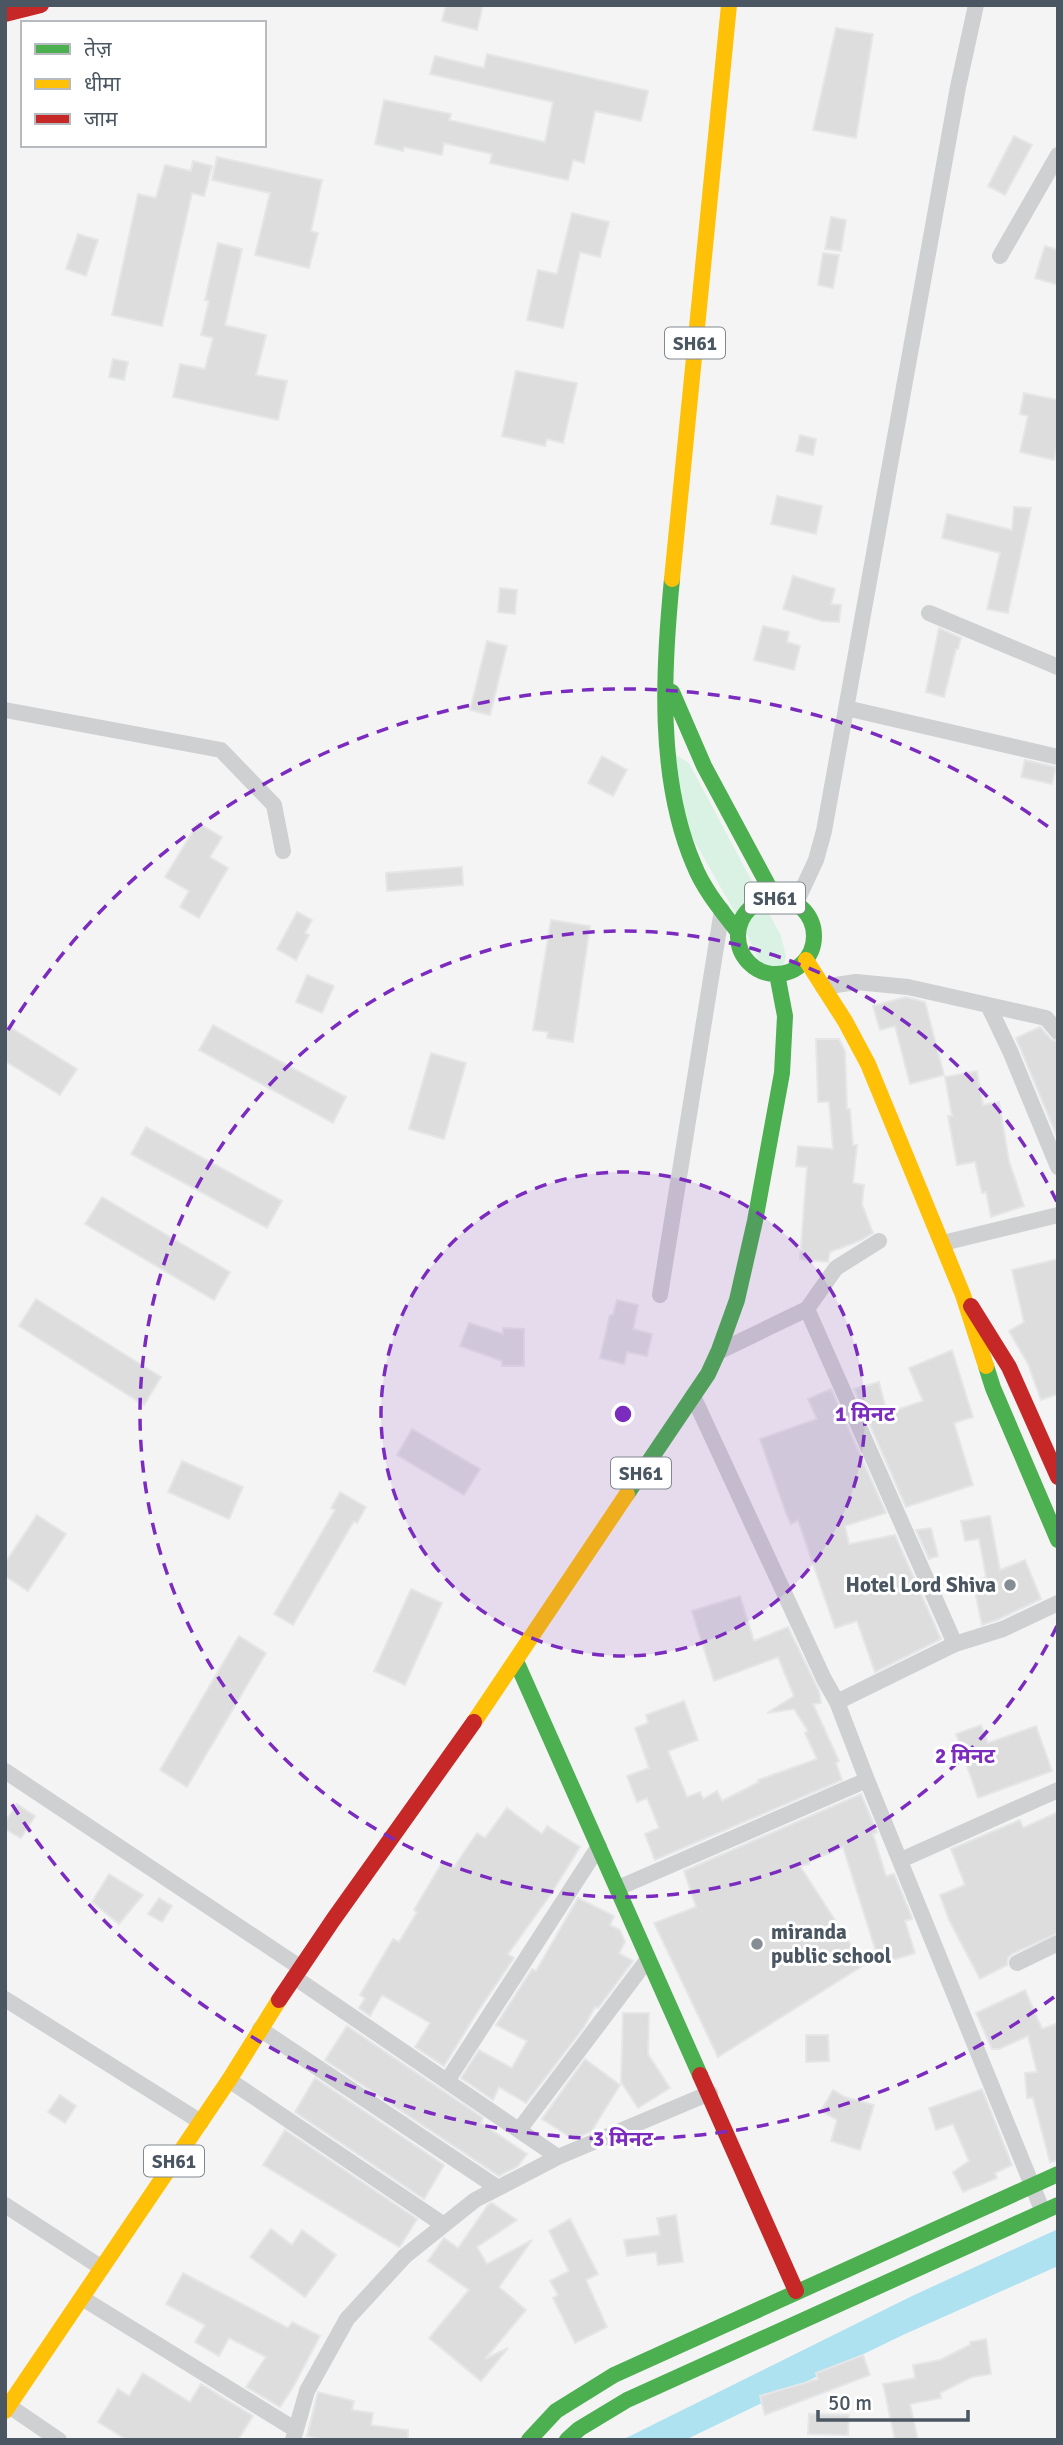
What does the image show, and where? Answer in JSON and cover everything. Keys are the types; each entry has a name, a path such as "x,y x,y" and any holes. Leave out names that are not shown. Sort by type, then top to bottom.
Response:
{"main road":[{"path":"5,14 41,5"},
{"name":"SH61","path":"7,2408 229,2080 297,1973 516,1661 708,1374 732,1318 750,1242 781,1072 785,1016 777,974 757,969 748,962 742,953 738,932 708,892 694,866 680,831 668,754 669,608 729,5"},
{"name":"SH61","path":"668,682 704,766 775,898"},
{"name":"SH61","path":"738,932 747,912 764,900 775,898 796,903 804,910 814,929 812,951 806,960"},
{"path":"777,974 788,972 806,960 845,1021 868,1064 943,1243 993,1388 1058,1540"},
{"path":"963,1295 993,1335 1011,1368 1058,1477"},
{"path":"516,1661 796,2291"},
{"path":"529,2440 562,2406 614,2375 1058,2174"},
{"path":"567,2440 579,2429 627,2400 1050,2208"}],"street":[{"path":"796,903 816,860 824,831 958,87 976,5"},
{"path":"1000,256 1058,155"},
{"path":"929,613 1058,667"},
{"path":"846,708 1058,757"},
{"path":"5,710 221,750 274,805 283,851"},
{"path":"660,1295 722,910"},
{"path":"823,987 856,982 908,987 1046,1018 1058,1032"},
{"path":"989,1007 1058,1167"},
{"path":"943,1243 1058,1215"},
{"path":"720,1351 807,1309 836,1268 878,1241"},
{"path":"807,1309 955,1644"},
{"path":"693,1396 837,1702 1032,2185 1050,2208"},
{"path":"837,1702 955,1644 1003,1629 1058,1603"},
{"path":"5,1771 558,2157"},
{"path":"618,1888 867,1780"},
{"path":"901,1860 1058,1790"},
{"path":"447,2081 599,1846"},
{"path":"1017,1963 1058,1943"},
{"path":"519,2130 648,1959"},
{"path":"5,1999 201,2122"},
{"path":"260,2029 498,2188"},
{"path":"229,2080 444,2225"},
{"path":"82,2298 295,2435 307,2391 346,2319 405,2256 475,2200 558,2157 710,2093"},
{"path":"5,2205 102,2268"},
{"path":"7,2408 59,2440"}],"green space":[{"path":"669,751 689,763 781,936 786,956 781,975 758,959 746,932 683,821"}],"water":[{"path":"1058,2229 1058,2266 905,2334 685,2440 622,2440 912,2296"}],"building":[{"path":"446,5 483,5 477,30 442,21"},
{"path":"836,28 873,34 856,138 813,130"},
{"path":"487,54 648,91 641,121 595,111 584,163 573,160 568,180 490,163 492,154 444,143 442,155 404,147 403,151 375,144 384,100 451,114 449,120 545,142 553,102 430,74 435,56 484,68"},
{"path":"1014,136 1032,145 1005,195 988,186"},
{"path":"217,157 322,180 311,231 318,233 309,268 255,255 270,193 212,180"},
{"path":"193,161 212,166 204,196 192,193 162,326 112,315 138,194 156,198 165,165 191,171"},
{"path":"572,213 609,222 600,257 580,252 563,328 527,320 538,270 557,274"},
{"path":"831,217 846,220 841,251 825,249"},
{"path":"78,234 98,240 86,276 66,269"},
{"path":"218,243 242,249 225,325 266,335 256,375 287,381 278,420 173,397 180,364 205,369 213,338 201,335 209,301 205,300"},
{"path":"1045,246 1058,250 1058,285 1035,278"},
{"path":"823,253 839,255 833,288 818,285"},
{"path":"113,359 128,362 124,380 109,377"},
{"path":"516,371 577,383 563,443 547,439 545,446 502,436"},
{"path":"1024,393 1058,400 1058,443 1054,460 1020,452 1028,416 1020,414"},
{"path":"800,435 816,439 813,455 796,451"},
{"path":"777,496 822,506 816,534 771,524"},
{"path":"1014,507 1031,508 1008,613 987,609 1000,553 942,538 947,514 1012,530"},
{"path":"793,576 835,589 831,604 841,605 839,622 822,621 783,609"},
{"path":"500,588 517,590 515,614 498,612"},
{"path":"763,626 789,632 787,642 800,646 794,670 754,660"},
{"path":"939,628 961,638 944,697 926,692"},
{"path":"487,641 507,646 490,715 470,710"},
{"path":"602,756 627,770 613,796 588,783"},
{"path":"1025,760 1056,767 1052,784 1021,777"},
{"path":"198,823 222,837 210,857 228,868 199,918 180,907 189,891 165,877"},
{"path":"462,867 463,885 387,891 386,873"},
{"path":"297,912 312,920 305,933 309,935 296,960 277,949"},
{"path":"551,920 590,926 573,1042 547,1038 548,1032 533,1030"},
{"path":"307,975 334,986 322,1013 296,1002"},
{"path":"906,997 925,1002 944,1075 910,1084 895,1026 880,1030 873,1006"},
{"path":"5,1024 77,1069 60,1095 5,1061"},
{"path":"213,1025 346,1097 333,1123 199,1050"},
{"path":"1040,1027 1051,1039 1058,1042 1058,1139 1016,1038"},
{"path":"816,1039 839,1039 845,1051 847,1109 850,1109 853,1145 857,1145 853,1183 864,1185 862,1204 873,1233 830,1252 828,1262 800,1259 807,1167 796,1166 798,1146 833,1149 829,1102 818,1102"},
{"path":"431,1053 466,1063 444,1139 409,1129"},
{"path":"977,1071 983,1105 999,1102 1009,1161 1024,1206 991,1217 986,1192 982,1193 975,1162 957,1165 948,1116 952,1116 945,1077"},
{"path":"146,1127 282,1201 267,1228 131,1154"},
{"path":"102,1197 230,1272 214,1300 85,1224"},
{"path":"1058,1259 1058,1394 1041,1400 1028,1364 1009,1331 1024,1322 1012,1270"},
{"path":"36,1299 161,1377 144,1405 19,1326"},
{"path":"617,1300 638,1305 633,1329 652,1334 647,1356 627,1352 624,1364 600,1358 610,1315 613,1315"},
{"path":"469,1323 503,1334 503,1328 524,1329 524,1366 502,1366 502,1361 460,1346"},
{"path":"952,1350 973,1417 954,1423 973,1485 906,1507 854,1389 879,1382 887,1413 923,1401 909,1368"},
{"path":"831,1389 886,1513 845,1526 849,1544 895,1535 941,1639 875,1672 857,1621 835,1628 798,1520 791,1524 760,1439 817,1419 808,1399"},
{"path":"412,1429 480,1469 464,1495 397,1455"},
{"path":"182,1461 243,1487 229,1519 168,1492"},
{"path":"340,1492 366,1507 357,1523 354,1521 293,1625 274,1614 335,1510 331,1508"},
{"path":"37,1515 66,1534 28,1591 5,1576 5,1563"},
{"path":"990,1516 1000,1570 1025,1560 1041,1599 982,1625 973,1582 986,1577 979,1539 965,1541 961,1521"},
{"path":"931,1528 938,1556 929,1559 916,1530"},
{"path":"411,1589 442,1603 405,1685 374,1671"},
{"path":"740,1596 754,1641 788,1627 819,1691 821,1703 813,1704 839,1761 836,1763 842,1780 655,1860 645,1834 659,1828 647,1798 637,1802 627,1776 649,1768 635,1728 648,1723 646,1715 684,1701 698,1740 668,1751 687,1797 700,1792 703,1799 717,1791 722,1801 759,1782 758,1780 817,1759 805,1733 808,1731 794,1709 767,1713 794,1696 778,1657 714,1681 692,1611"},
{"path":"239,1636 266,1653 187,1787 160,1770"},
{"path":"981,1725 988,1743 1036,1726 1052,1771 978,1798 956,1734"},
{"name":"miranda public school","path":"861,1794 877,1832 873,1834 886,1876 894,1874 911,1915 912,1919 905,1921 915,1953 880,1964 843,1847 800,1866 864,1965 718,2057 654,1923 696,1907 684,1871"},
{"path":"17,1804 35,1816 21,1838 5,1829 5,1822"},
{"path":"507,1808 542,1834 547,1826 580,1847 551,1894 508,1954 514,1958 444,2066 415,2047 430,2023 382,1995 370,2016 359,2008 365,1998 360,1995 393,1939 399,1942 443,1861 454,1867 477,1833 485,1838"},
{"path":"1058,1812 1058,1933 1012,1954 1007,1965 980,1979 949,1920 940,1895 965,1885 951,1849 1020,1820 1023,1828"},
{"path":"109,1874 143,1895 119,1924 92,1902"},
{"path":"159,1898 172,1906 162,1922 148,1914"},
{"path":"578,1898 614,1916 610,1925 620,1930 625,1942 619,1953 633,1961 598,2008 595,2007 584,2027 526,2103 499,2087 493,2100 461,2078 479,2050 512,2068 527,2041 496,2025 532,1969 536,1971"},
{"path":"1025,1990 1042,2029 1058,2023 1058,2160 1050,2162 1033,2098 1027,2098 1025,2073 1037,2072 1028,2036 999,2049 992,2049 976,2013"},
{"path":"623,2013 649,2013 648,2054 670,2088 638,2108 621,2082"},
{"path":"347,2026 483,2118 481,2123 527,2154 518,2166 499,2176 325,2060"},
{"path":"806,2035 828,2035 829,2061 806,2062"},
{"path":"585,2059 620,2085 591,2132 573,2139 542,2119"},
{"path":"315,2078 444,2165 424,2199 295,2112"},
{"path":"982,2089 1012,2165 995,2173 997,2178 963,2192 953,2172 969,2161 953,2124 936,2130 929,2108"},
{"path":"833,2090 845,2097 874,2105 860,2150 831,2141 837,2120 821,2111"},
{"path":"60,2095 76,2106 65,2123 48,2112"},
{"path":"285,2130 417,2219 399,2247 263,2165"},
{"path":"492,2203 517,2220 477,2247 487,2264 532,2240 499,2287 526,2310 485,2359 508,2348 481,2381 429,2338 469,2290 428,2261 444,2238 458,2248"},
{"path":"676,2215 683,2262 658,2265 656,2252 627,2256 624,2240 660,2235 657,2218"},
{"path":"570,2219 598,2274 586,2280 607,2327 575,2343 553,2298 558,2295 550,2281 569,2271 549,2231"},
{"path":"271,2229 292,2245 302,2230 336,2255 305,2297 250,2257"},
{"path":"183,2273 288,2328 292,2322 320,2336 280,2407 246,2387 266,2357 229,2338 219,2356 195,2342 205,2325 166,2304"},
{"path":"986,2339 991,2374 972,2377 940,2393 941,2398 910,2404 918,2440 895,2440 883,2384 915,2378 913,2365 940,2360 970,2345 970,2342"},
{"path":"863,2355 870,2375 765,2415 760,2396 818,2379 816,2373"},
{"path":"143,2373 190,2402 201,2384 253,2416 238,2440 127,2440 98,2422 118,2389 129,2396"},
{"path":"318,2392 354,2401 352,2410 373,2413 371,2425 408,2430 408,2440 324,2440 307,2436"},
{"path":"809,2414 849,2415 848,2435 808,2434"}],"traffic: fast":[{"path":"672,579 665,687 668,761 674,797 682,832 698,874 738,932"},
{"path":"672,692 704,766 775,898"},
{"path":"776,898 791,901 803,909 811,921 814,936 811,951 803,963 791,971 776,974 761,971 749,963 741,951 738,936 741,921 749,909 761,901 776,898"},
{"path":"627,1494 708,1374 737,1300 755,1221 782,1073 785,1016 777,974"},
{"path":"986,1366 1058,1540"},
{"path":"516,1661 700,2075"},
{"path":"529,2440 556,2411 614,2375 1058,2174"},
{"path":"567,2440 579,2429 627,2400 1058,2205"}],"traffic: slow":[{"path":"672,579 729,5"},
{"path":"806,960 845,1021 868,1064 963,1295 986,1366"},
{"path":"474,1722 627,1494"},
{"path":"5,2411 229,2080 279,2000"}],"traffic: jam":[{"path":"5,14 41,5"},
{"path":"971,1306 1009,1367 1058,1477"},
{"path":"279,2000 474,1722"},
{"path":"700,2075 796,2291"}],"place":[{"name":"Hotel Lord Shiva","path":"1010,1585"},
{"name":"miranda public school","path":"757,1944"}]}
